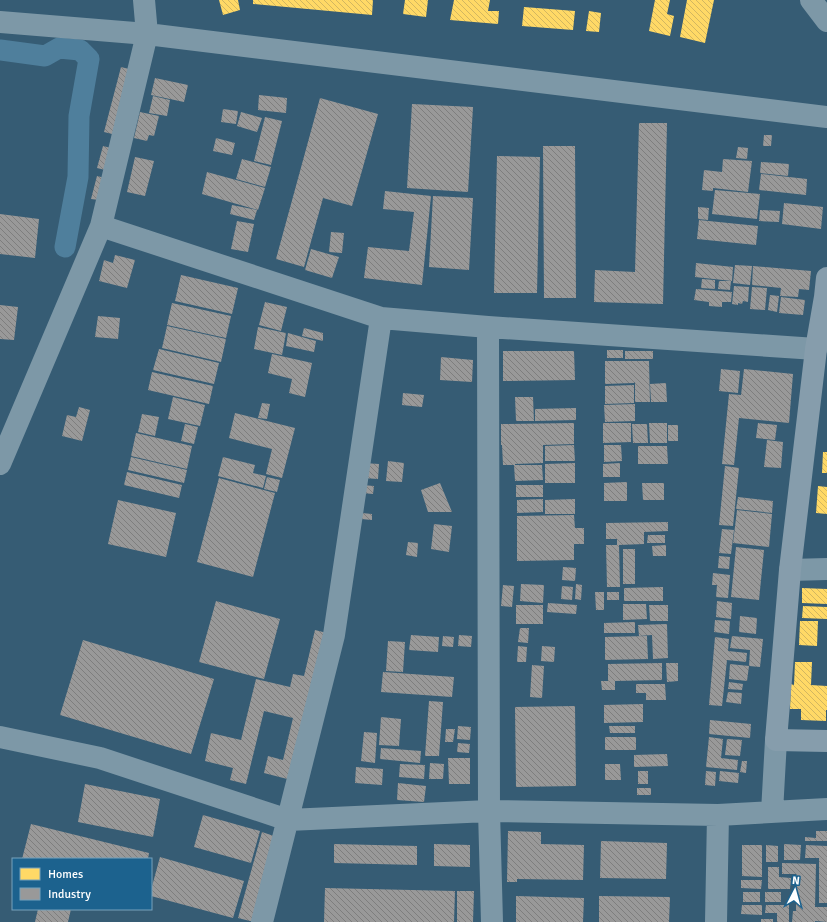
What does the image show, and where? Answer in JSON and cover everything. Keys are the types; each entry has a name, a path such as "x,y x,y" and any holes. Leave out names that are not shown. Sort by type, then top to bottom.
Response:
{"street":[{"path":"0,464 100,226 147,34 144,0"},
{"path":"811,0 827,21"},
{"path":"0,22 147,34 827,117"},
{"path":"100,226 381,318 488,327 816,349"},
{"path":"772,812 776,740 790,570 816,349 826,291"},
{"path":"262,922 334,635 381,318"},
{"path":"488,327 489,811 492,922"},
{"path":"790,570 827,569"},
{"path":"0,737 100,758 288,820 489,811 718,815 827,809"},
{"path":"776,740 827,741"},
{"path":"716,922 718,815"}],"building: Homes":[{"path":"219,0 238,0 240,10 223,15"},
{"path":"253,0 373,0 372,15 253,4"},
{"path":"405,0 428,0 426,17 403,14"},
{"path":"454,0 490,0 488,11 499,11 498,24 450,20"},
{"path":"655,0 670,0 667,14 674,16 670,36 649,31"},
{"path":"687,0 714,0 705,43 680,37"},
{"path":"524,7 575,11 573,30 522,26"},
{"path":"589,11 601,13 599,32 586,31"},
{"path":"823,452 827,452 827,473 822,473"},
{"path":"818,486 827,487 827,514 816,513"},
{"path":"802,588 827,589 827,604 802,603"},
{"path":"803,606 827,607 827,619 802,618"},
{"path":"800,621 818,621 817,646 799,645"},
{"path":"795,662 812,662 811,685 827,686 826,721 801,720 801,709 790,709 791,684 794,685"}],"building: Industry":[{"path":"121,67 133,70 116,135 104,132"},
{"path":"155,78 188,85 184,102 151,95"},
{"path":"259,95 287,98 286,113 258,110"},
{"path":"153,96 170,100 167,116 149,113"},
{"path":"320,98 378,114 352,206 323,198 304,267 276,259"},
{"path":"412,104 473,107 468,192 407,188"},
{"path":"223,109 238,111 236,124 221,122"},
{"path":"140,112 159,116 154,136 149,135 147,141 134,138"},
{"path":"241,112 262,118 257,132 237,126"},
{"path":"265,117 282,121 271,165 254,161"},
{"path":"639,123 667,123 663,304 594,302 595,270 635,272"},
{"path":"764,135 772,135 771,146 763,146"},
{"path":"216,138 235,143 232,155 213,151"},
{"path":"103,146 111,148 105,170 97,168"},
{"path":"543,146 575,146 576,298 544,298"},
{"path":"738,147 748,148 747,159 736,158"},
{"path":"497,156 540,157 537,293 494,293"},
{"path":"135,157 154,161 145,196 127,192"},
{"path":"242,159 271,167 265,187 236,179"},
{"path":"723,159 752,161 748,192 713,188 713,191 702,190 704,170 722,172"},
{"path":"761,162 789,164 788,176 760,173"},
{"path":"207,172 265,188 258,210 202,194"},
{"path":"761,174 807,179 806,195 759,190"},
{"path":"97,176 105,178 99,200 91,199"},
{"path":"715,190 760,194 757,219 712,214"},
{"path":"385,191 431,196 422,285 364,278 368,247 409,251 414,212 383,209"},
{"path":"433,196 473,198 469,270 429,267"},
{"path":"784,203 823,207 821,229 782,224"},
{"path":"232,205 257,210 254,220 230,214"},
{"path":"698,207 709,208 708,220 698,219"},
{"path":"760,210 780,211 779,222 759,221"},
{"path":"0,214 39,219 35,258 0,254"},
{"path":"699,220 758,226 756,245 697,239"},
{"path":"237,221 254,224 248,252 231,249"},
{"path":"331,232 344,233 342,253 329,252"},
{"path":"311,249 339,257 332,278 305,270"},
{"path":"115,255 135,260 127,288 99,281 104,260 113,263"},
{"path":"696,263 733,267 732,281 695,277"},
{"path":"735,265 752,266 750,285 733,283"},
{"path":"753,266 811,271 809,290 799,289 798,297 780,296 781,288 752,285"},
{"path":"181,275 238,288 232,314 175,301"},
{"path":"702,279 715,280 715,289 701,288"},
{"path":"719,281 731,281 730,290 718,289"},
{"path":"734,286 749,287 748,302 743,301 742,304 738,303 738,305 732,304"},
{"path":"752,287 767,288 765,310 750,309"},
{"path":"696,289 732,292 731,302 722,302 722,307 709,306 709,302 694,300"},
{"path":"770,295 779,296 777,312 768,310"},
{"path":"781,297 805,300 803,315 779,313"},
{"path":"265,302 287,307 281,331 259,325"},
{"path":"172,303 231,316 226,338 167,325"},
{"path":"0,305 18,307 14,340 0,339"},
{"path":"98,316 120,318 118,339 95,337"},
{"path":"167,326 226,339 221,362 162,348"},
{"path":"258,327 286,333 282,355 254,349"},
{"path":"304,328 323,333 323,341 302,336"},
{"path":"288,333 316,341 314,352 286,346"},
{"path":"159,349 219,363 214,384 153,370"},
{"path":"607,350 623,350 623,358 607,358"},
{"path":"503,351 574,351 575,380 503,381"},
{"path":"625,351 653,351 653,359 625,359"},
{"path":"272,354 312,363 305,397 289,393 292,379 268,373"},
{"path":"441,357 473,360 472,382 440,380"},
{"path":"605,361 649,361 650,402 635,402 635,382 605,384"},
{"path":"721,369 740,371 738,393 719,391"},
{"path":"744,369 793,374 789,423 739,418 734,465 722,464 729,394 741,395"},
{"path":"152,372 213,386 209,404 148,390"},
{"path":"666,383 667,402 651,402 650,384"},
{"path":"634,385 634,403 605,404 605,386"},
{"path":"403,393 424,395 422,407 402,405"},
{"path":"173,397 205,405 200,426 168,419"},
{"path":"515,397 533,397 534,421 516,421"},
{"path":"262,403 270,404 267,419 258,418"},
{"path":"635,404 635,421 605,422 604,405"},
{"path":"79,407 90,410 82,441 62,436 67,415 76,417"},
{"path":"576,408 576,420 535,421 535,409"},
{"path":"235,413 295,428 282,478 266,474 272,449 229,438"},
{"path":"142,414 159,417 155,436 138,432"},
{"path":"574,423 574,444 543,445 543,463 503,465 501,424"},
{"path":"603,423 631,423 631,442 603,443"},
{"path":"649,423 667,423 667,443 650,443"},
{"path":"758,423 777,425 775,440 756,438"},
{"path":"185,424 198,427 194,444 181,441"},
{"path":"632,424 647,424 648,443 633,443"},
{"path":"668,425 678,425 678,441 668,441"},
{"path":"136,433 192,446 187,469 131,456"},
{"path":"767,440 783,442 781,468 764,467"},
{"path":"574,445 575,461 545,461 545,446"},
{"path":"604,445 621,445 622,461 604,462"},
{"path":"638,446 667,446 668,464 638,464"},
{"path":"131,457 187,470 184,483 128,470"},
{"path":"223,457 255,465 253,473 266,476 263,488 218,476"},
{"path":"388,461 404,463 402,482 386,481"},
{"path":"364,463 379,464 378,479 363,478"},
{"path":"575,463 575,483 545,483 545,464"},
{"path":"620,463 620,477 603,477 603,464"},
{"path":"514,465 542,465 543,480 515,481"},
{"path":"725,466 739,468 733,526 719,525"},
{"path":"127,472 182,485 179,498 124,485"},
{"path":"267,477 280,480 277,492 264,489"},
{"path":"219,478 275,493 253,577 197,562"},
{"path":"627,482 627,501 604,501 604,483"},
{"path":"440,483 452,512 428,512 421,490"},
{"path":"642,483 664,483 664,500 643,500"},
{"path":"362,485 374,486 373,494 362,493"},
{"path":"516,485 543,485 543,497 516,497"},
{"path":"738,497 773,501 772,513 736,509"},
{"path":"543,499 543,512 517,513 517,500"},
{"path":"575,499 575,514 545,514 545,500"},
{"path":"118,500 176,513 166,557 108,544"},
{"path":"737,510 772,514 769,547 733,543"},
{"path":"362,513 372,514 372,520 361,519"},
{"path":"574,515 575,528 584,528 584,544 574,544 574,560 517,561 517,516"},
{"path":"668,522 668,531 644,532 644,544 619,545 620,587 607,587 606,545 617,545 617,539 606,539 606,523"},
{"path":"434,524 452,526 449,552 431,549"},
{"path":"722,529 734,530 731,554 719,553"},
{"path":"648,535 665,535 665,543 647,543"},
{"path":"408,542 418,543 417,557 406,555"},
{"path":"666,545 666,556 653,556 652,546"},
{"path":"736,547 764,550 759,600 731,597"},
{"path":"623,549 635,549 635,584 623,584"},
{"path":"719,556 730,557 729,569 718,568"},
{"path":"563,567 576,568 575,581 562,580"},
{"path":"713,573 730,575 728,598 716,597 717,585 712,585"},
{"path":"521,584 544,585 543,603 520,601"},
{"path":"576,584 582,585 581,600 575,599"},
{"path":"503,585 514,586 512,607 501,606"},
{"path":"562,586 573,587 572,600 561,599"},
{"path":"663,587 663,601 624,601 624,588"},
{"path":"595,592 604,592 604,610 596,610"},
{"path":"607,592 619,592 619,600 607,600"},
{"path":"216,601 280,619 264,679 199,662"},
{"path":"717,601 732,603 731,619 716,617"},
{"path":"548,603 577,605 576,614 547,612"},
{"path":"623,604 646,604 647,619 623,620"},
{"path":"516,605 543,605 543,624 516,624"},
{"path":"649,605 668,605 668,621 650,621"},
{"path":"740,616 757,618 756,634 739,632"},
{"path":"715,620 730,621 729,634 714,632"},
{"path":"635,622 635,633 604,633 604,623"},
{"path":"667,624 668,658 653,659 652,635 639,636 638,625"},
{"path":"520,628 529,628 528,643 518,642"},
{"path":"315,630 331,634 295,781 264,773 268,756 283,760 293,718 264,711 246,784 230,780 233,768 205,761 211,733 241,740 256,679 290,687 293,674 304,676"},
{"path":"411,635 439,637 438,652 409,650"},
{"path":"459,635 472,636 471,647 458,646"},
{"path":"443,636 454,637 453,647 442,646"},
{"path":"647,636 648,659 605,660 605,637"},
{"path":"732,636 763,639 760,667 749,666 750,650 730,648"},
{"path":"715,637 729,639 728,651 747,653 746,662 727,660 722,706 709,705"},
{"path":"83,640 214,679 191,754 60,715"},
{"path":"388,641 405,642 403,672 386,671"},
{"path":"518,646 527,647 526,662 517,662"},
{"path":"542,646 555,647 554,662 541,661"},
{"path":"662,663 662,680 615,681 615,690 602,690 601,681 608,681 608,664"},
{"path":"666,663 678,663 678,681 667,682"},
{"path":"730,664 749,666 747,681 729,679"},
{"path":"532,665 544,666 542,698 530,697"},
{"path":"383,672 454,677 452,697 381,692"},
{"path":"729,682 743,684 742,690 728,689"},
{"path":"636,684 665,684 666,700 646,700 646,693 636,693"},
{"path":"728,692 742,693 741,704 726,702"},
{"path":"429,701 443,702 439,756 425,756"},
{"path":"643,704 643,722 604,723 604,705"},
{"path":"575,706 576,786 516,787 515,707"},
{"path":"381,717 401,719 399,746 379,745"},
{"path":"710,720 751,724 750,738 709,734"},
{"path":"458,726 471,727 470,740 457,739"},
{"path":"609,726 635,726 635,733 610,733"},
{"path":"446,729 455,729 453,742 445,742"},
{"path":"364,732 377,733 375,763 361,761"},
{"path":"605,737 636,737 636,750 605,750"},
{"path":"709,737 723,739 721,758 738,760 737,770 706,767"},
{"path":"727,739 742,740 740,756 725,755"},
{"path":"458,743 470,744 469,753 457,752"},
{"path":"381,748 421,751 420,763 380,759"},
{"path":"667,754 668,766 634,767 634,755"},
{"path":"448,758 470,758 470,784 449,784"},
{"path":"742,761 747,761 746,773 740,772"},
{"path":"430,763 444,764 443,779 429,779"},
{"path":"400,764 425,765 424,779 399,777"},
{"path":"605,764 620,764 621,780 605,780"},
{"path":"356,767 383,769 382,785 355,783"},
{"path":"638,771 648,771 648,784 638,784"},
{"path":"706,771 716,772 715,786 705,785"},
{"path":"720,771 739,773 738,783 719,781"},
{"path":"398,783 426,786 424,802 397,800"},
{"path":"85,784 160,799 153,837 78,822"},
{"path":"637,788 651,788 651,795 637,795"},
{"path":"203,815 260,831 251,863 194,847"},
{"path":"31,824 149,853 148,858 22,858"},
{"path":"508,831 541,832 541,844 584,845 583,880 517,879 517,882 507,882"},
{"path":"816,831 827,831 827,841 805,841 805,837 816,838"},
{"path":"262,832 280,838 254,922 238,918"},
{"path":"601,841 667,843 666,879 600,878"},
{"path":"334,844 417,846 417,865 334,863"},
{"path":"434,844 470,845 470,867 434,866"},
{"path":"784,844 801,845 800,860 784,860"},
{"path":"742,845 762,845 762,877 742,876"},
{"path":"766,845 778,846 778,862 766,862"},
{"path":"806,845 827,846 827,903 819,903 819,858 805,858"},
{"path":"160,857 244,881 233,918 152,896 152,886"},
{"path":"782,863 816,864 815,907 827,907 827,922 792,922 793,911 796,911 796,874 782,874"},
{"path":"768,867 779,867 779,877 791,878 790,889 768,889"},
{"path":"741,880 762,880 761,889 741,888"},
{"path":"325,888 455,891 454,922 324,922"},
{"path":"457,891 474,891 473,922 457,922"},
{"path":"743,892 760,892 760,902 743,902"},
{"path":"765,892 781,892 781,902 765,902"},
{"path":"516,896 584,898 583,922 516,922"},
{"path":"599,896 670,897 669,922 599,922"},
{"path":"742,905 762,905 762,915 741,914"},
{"path":"766,905 789,905 789,922 777,922 777,913 765,913"},
{"path":"38,910 71,910 68,922 35,922"},
{"path":"761,919 773,919 773,922 761,922"}],"waterway":[{"path":"0,50 45,56 59,48 80,50 89,59 79,116 78,177 65,247"}]}
